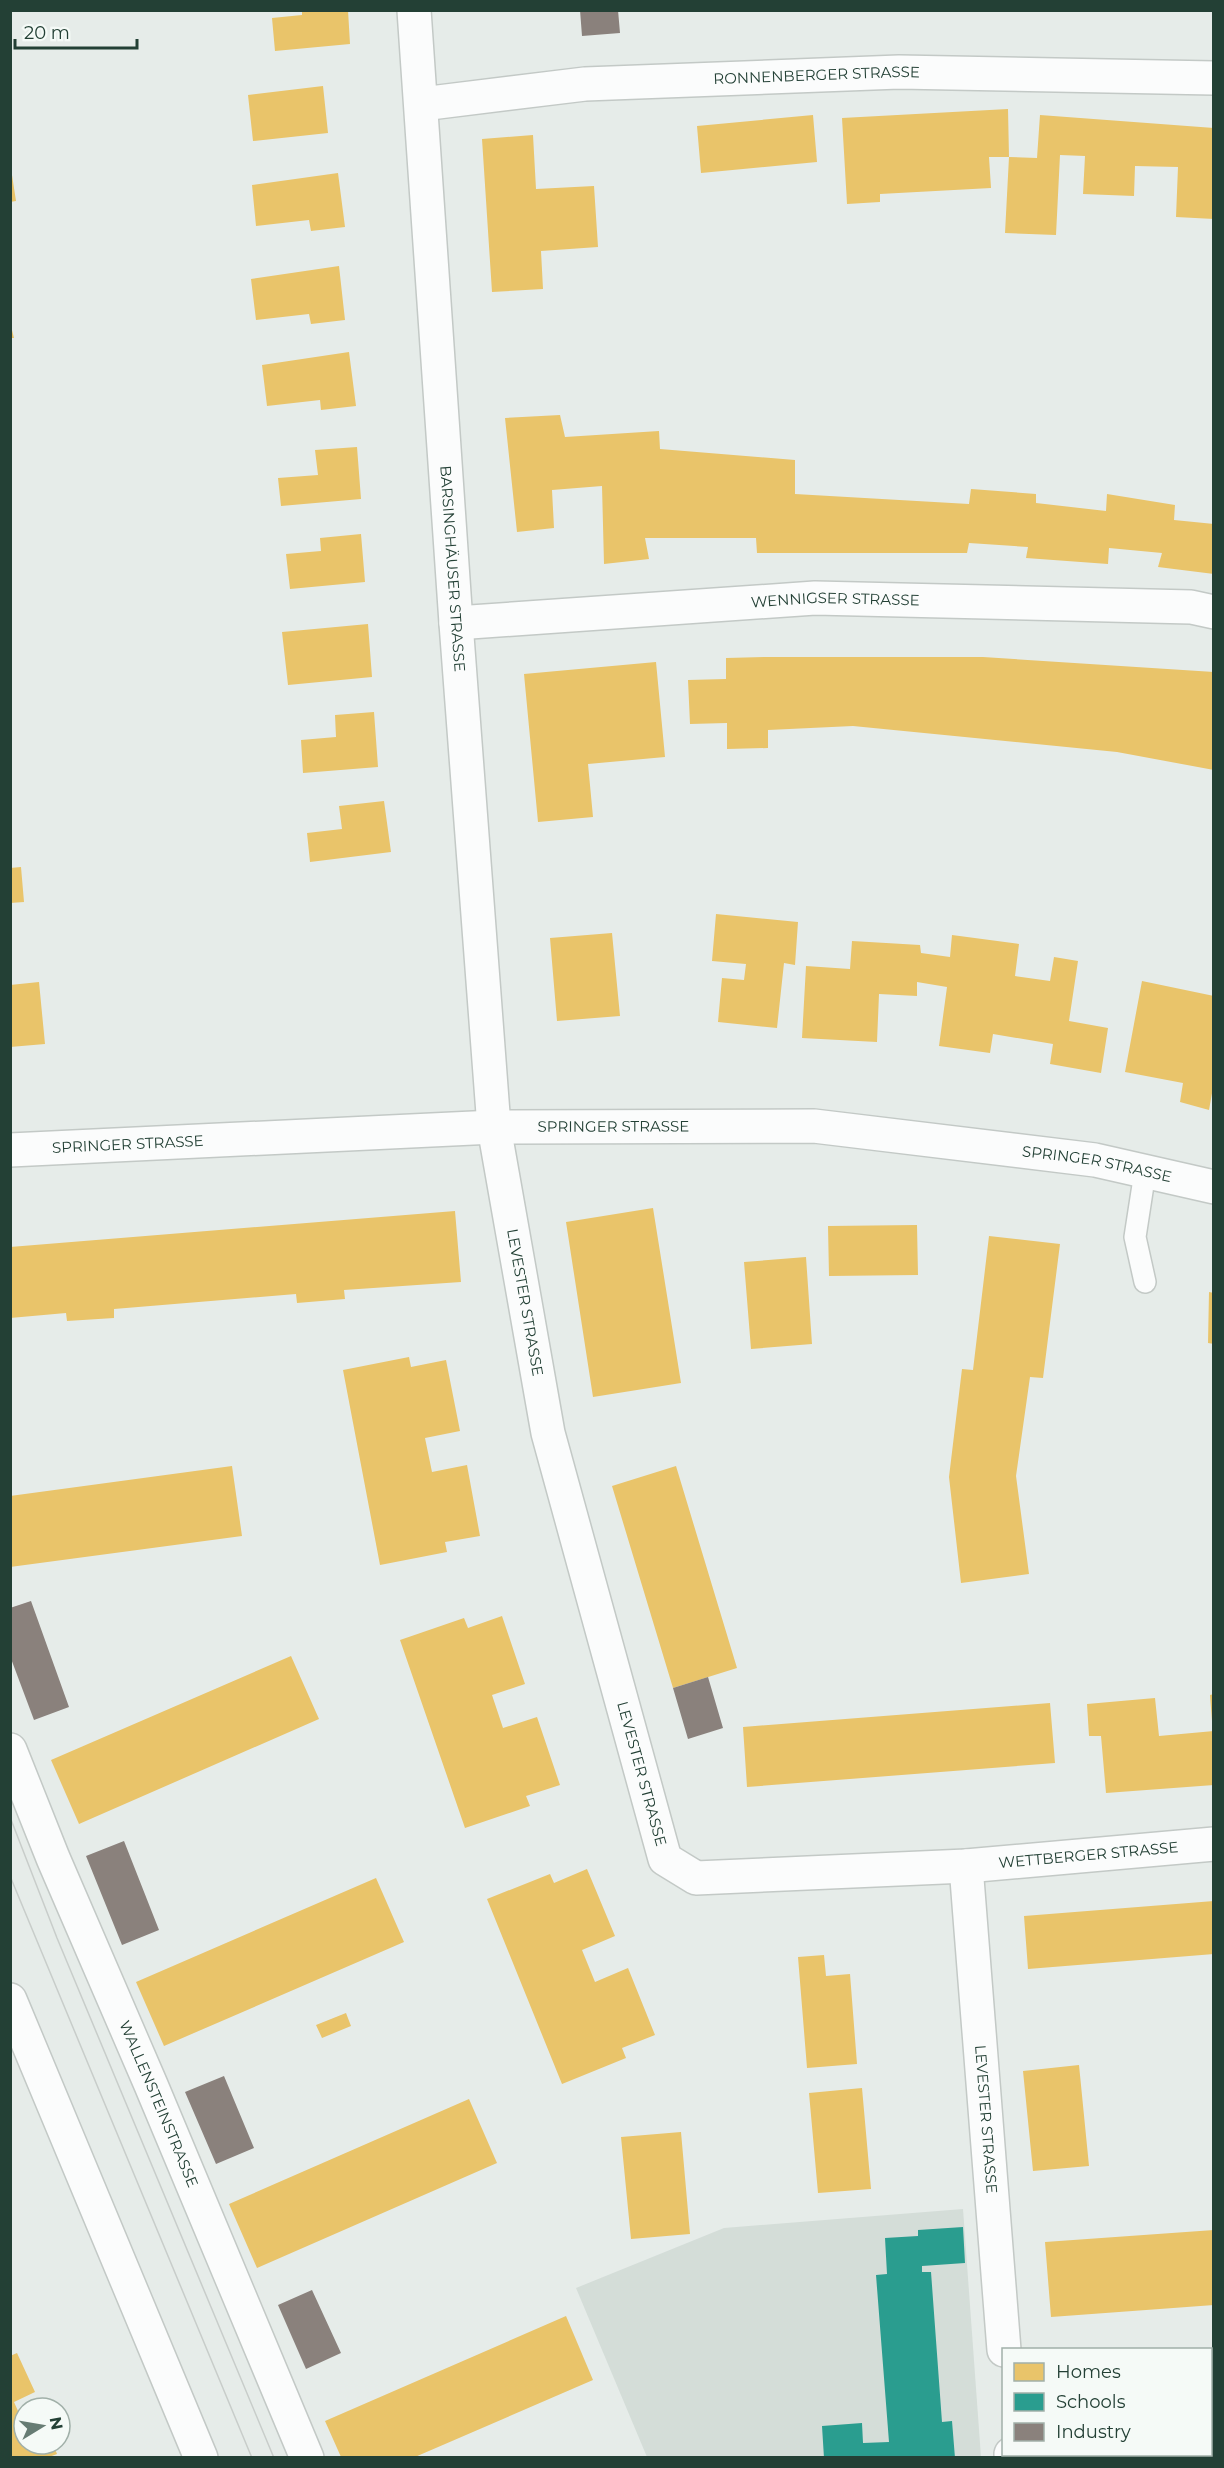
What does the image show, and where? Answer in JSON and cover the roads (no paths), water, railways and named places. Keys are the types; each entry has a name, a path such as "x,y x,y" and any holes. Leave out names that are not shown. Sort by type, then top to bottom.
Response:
{"street":[{"name":"BARSINGHÄUSER STRASSE","path":"414,10 456,623 494,1127"},
{"name":"RONNENBERGER STRASSE","path":"422,104 585,84 899,72 1214,78"},
{"name":"WENNIGSER STRASSE","path":"456,623 815,598 1191,607 1214,612"},
{"name":"SPRINGER STRASSE","path":"10,1150 494,1127 814,1126 1095,1160 1214,1187"},
{"name":"LEVESTER STRASSE","path":"494,1127 548,1433 666,1859 696,1878 966,1866 1004,2348"},
{"name":"WALLENSTEINSTRASSE","path":"10,1750 53,1858 307,2457"},
{"name":"WETTBERGER STRASSE","path":"966,1866 1214,1844"},
{"path":"10,2000 201,2457"}],"lane":[{"path":"1145,1172 1135,1237 1145,1282"}],"tram line":[{"path":"10,1817 57,1938 274,2458"},
{"path":"10,1876 252,2458"}]}
